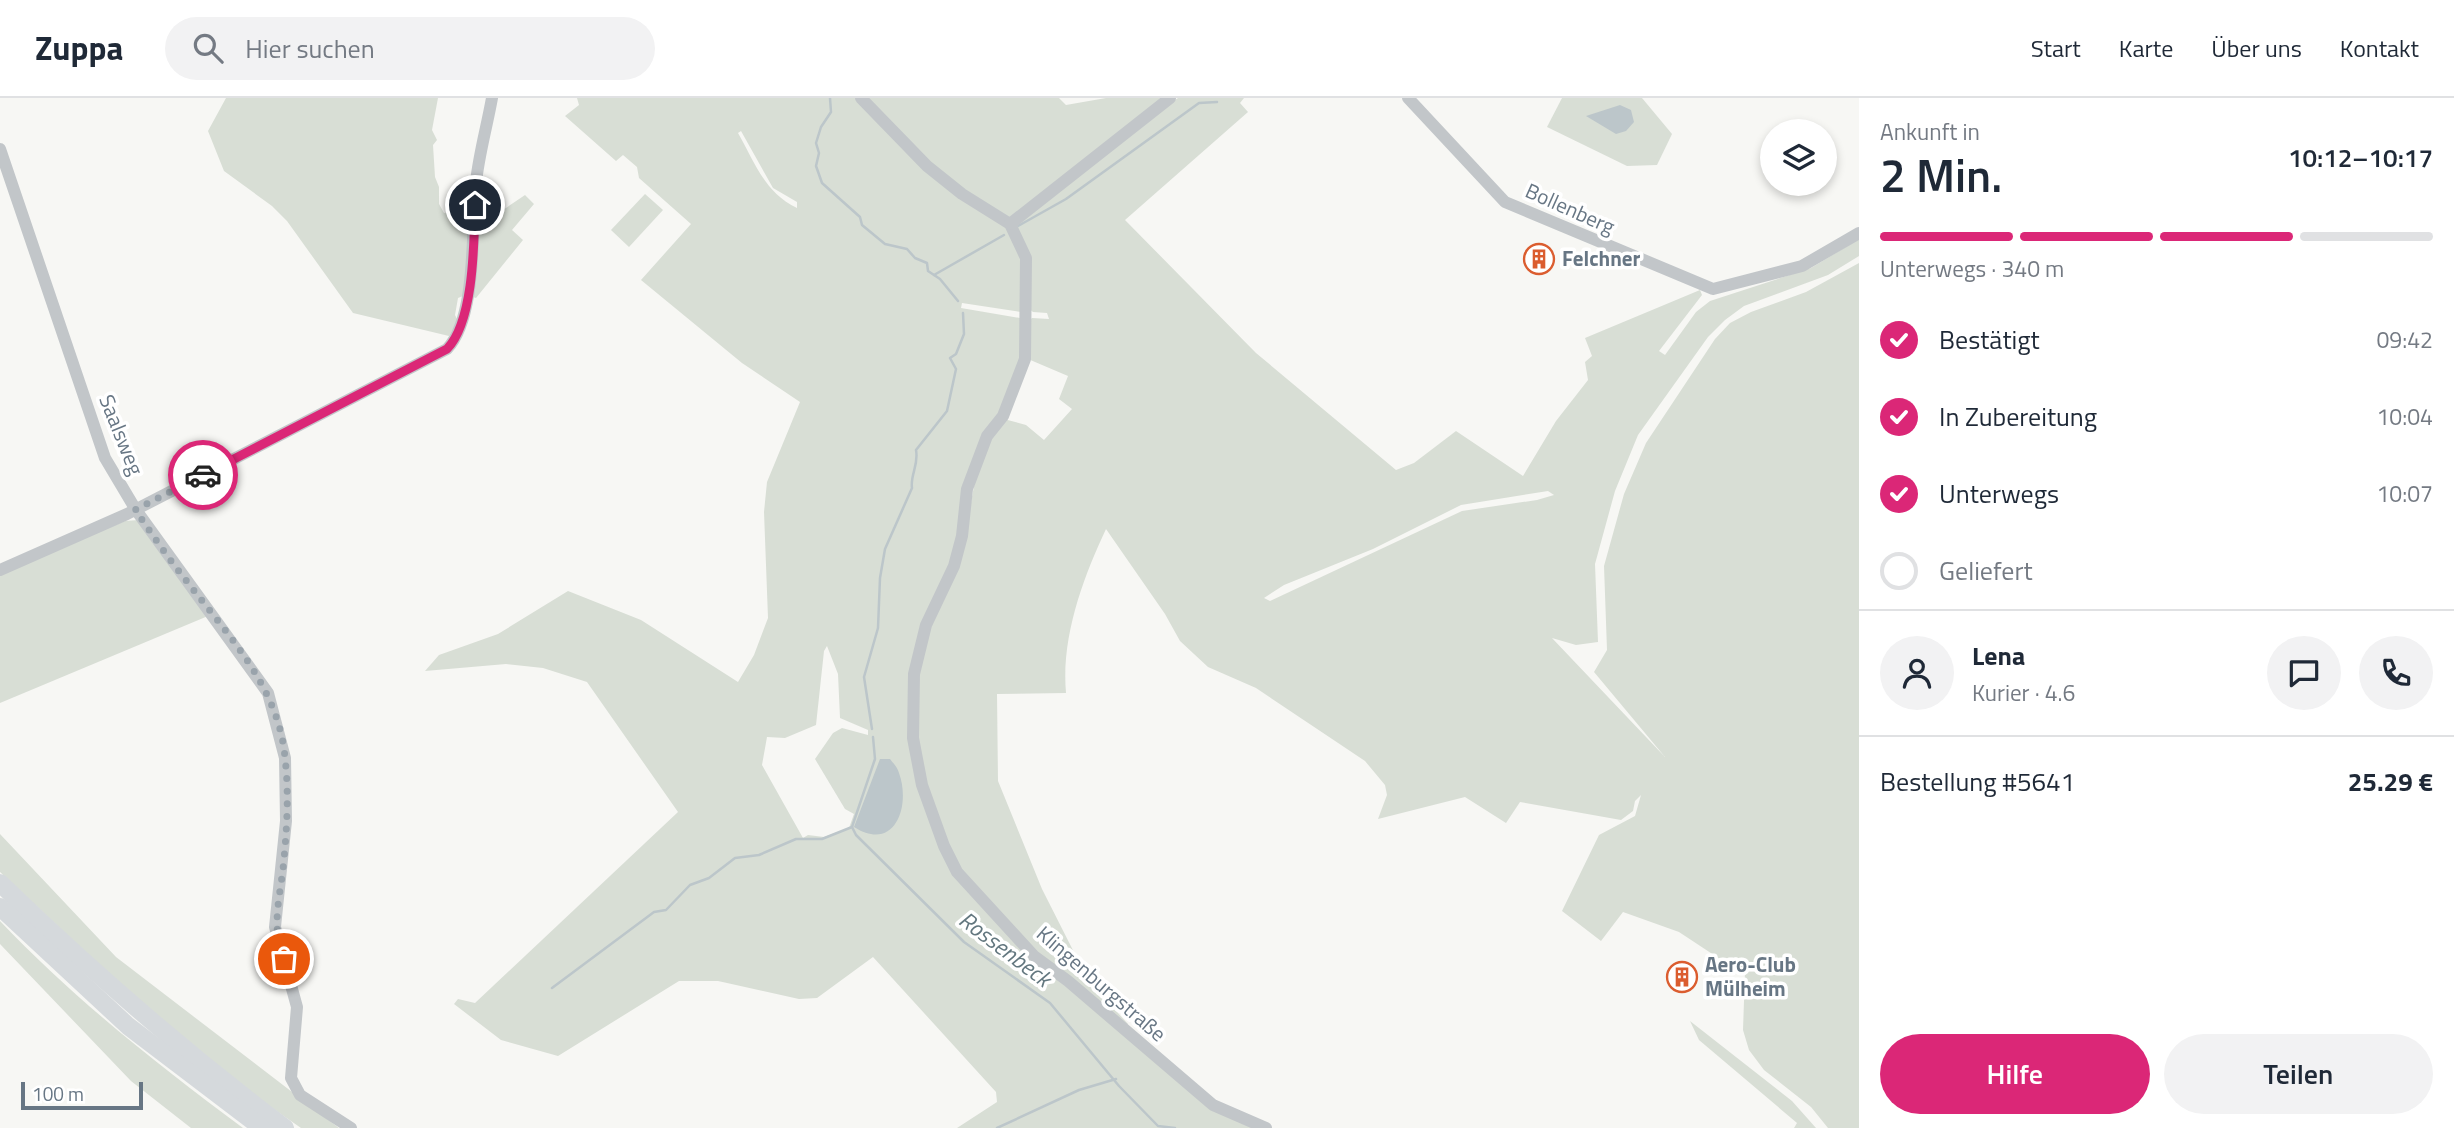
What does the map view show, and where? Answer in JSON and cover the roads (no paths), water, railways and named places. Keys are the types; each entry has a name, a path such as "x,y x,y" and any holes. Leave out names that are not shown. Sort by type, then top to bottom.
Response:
{"highway":[{"path":"0,883 138,1012 200,1064 285,1128"},
{"path":"0,907 128,1026 262,1128"}],"street":[{"path":"0,570 135,510 439,354 454,342 470,281 475,186 492,98"},
{"path":"861,98 927,166 962,194 1010,224 1170,98"},
{"name":"Bollenberg","path":"1408,98 1505,202 1713,289 1802,266 1859,233"},
{"name":"Saalsweg","path":"0,149 105,458 135,510 268,693 276,715 283,739 287,785 284,857 275,927 298,1007 291,1079 300,1095 351,1128"},
{"name":"Klingenburgstraße","path":"1010,224 1026,258 1025,359 1003,416 987,436 967,489 962,536 954,566 926,625 914,674 913,738 922,785 944,846 957,872 1034,956 1213,1105 1266,1128"}],"waterway":[{"name":"Rossenbeck","path":"830,98 831,112 821,127 816,143 819,153 816,166 822,183 860,217 862,225 885,244 907,249 915,258 927,263 928,271 940,279 958,301"},
{"path":"1018,226 1066,199 1199,103 1217,102"},
{"path":"934,275 1004,235"},
{"name":"Rossenbeck","path":"872,729 864,677 878,628 880,578 885,549 912,488 916,450 947,411 956,369 950,358 956,354 964,334 963,313"},
{"name":"Rossenbeck","path":"873,737 875,759 852,827 856,835 964,942 1050,1003 1119,1086 1158,1126 1175,1128"},
{"path":"552,988 654,912 666,910 690,885 709,878 735,858 759,855 796,839 822,839 852,827"},
{"path":"997,1128 1079,1090 1116,1079"}],"place":[{"name":"Felchner","path":"1539,259"},
{"name":"Aero-Club Mülheim","path":"1682,977"}]}
